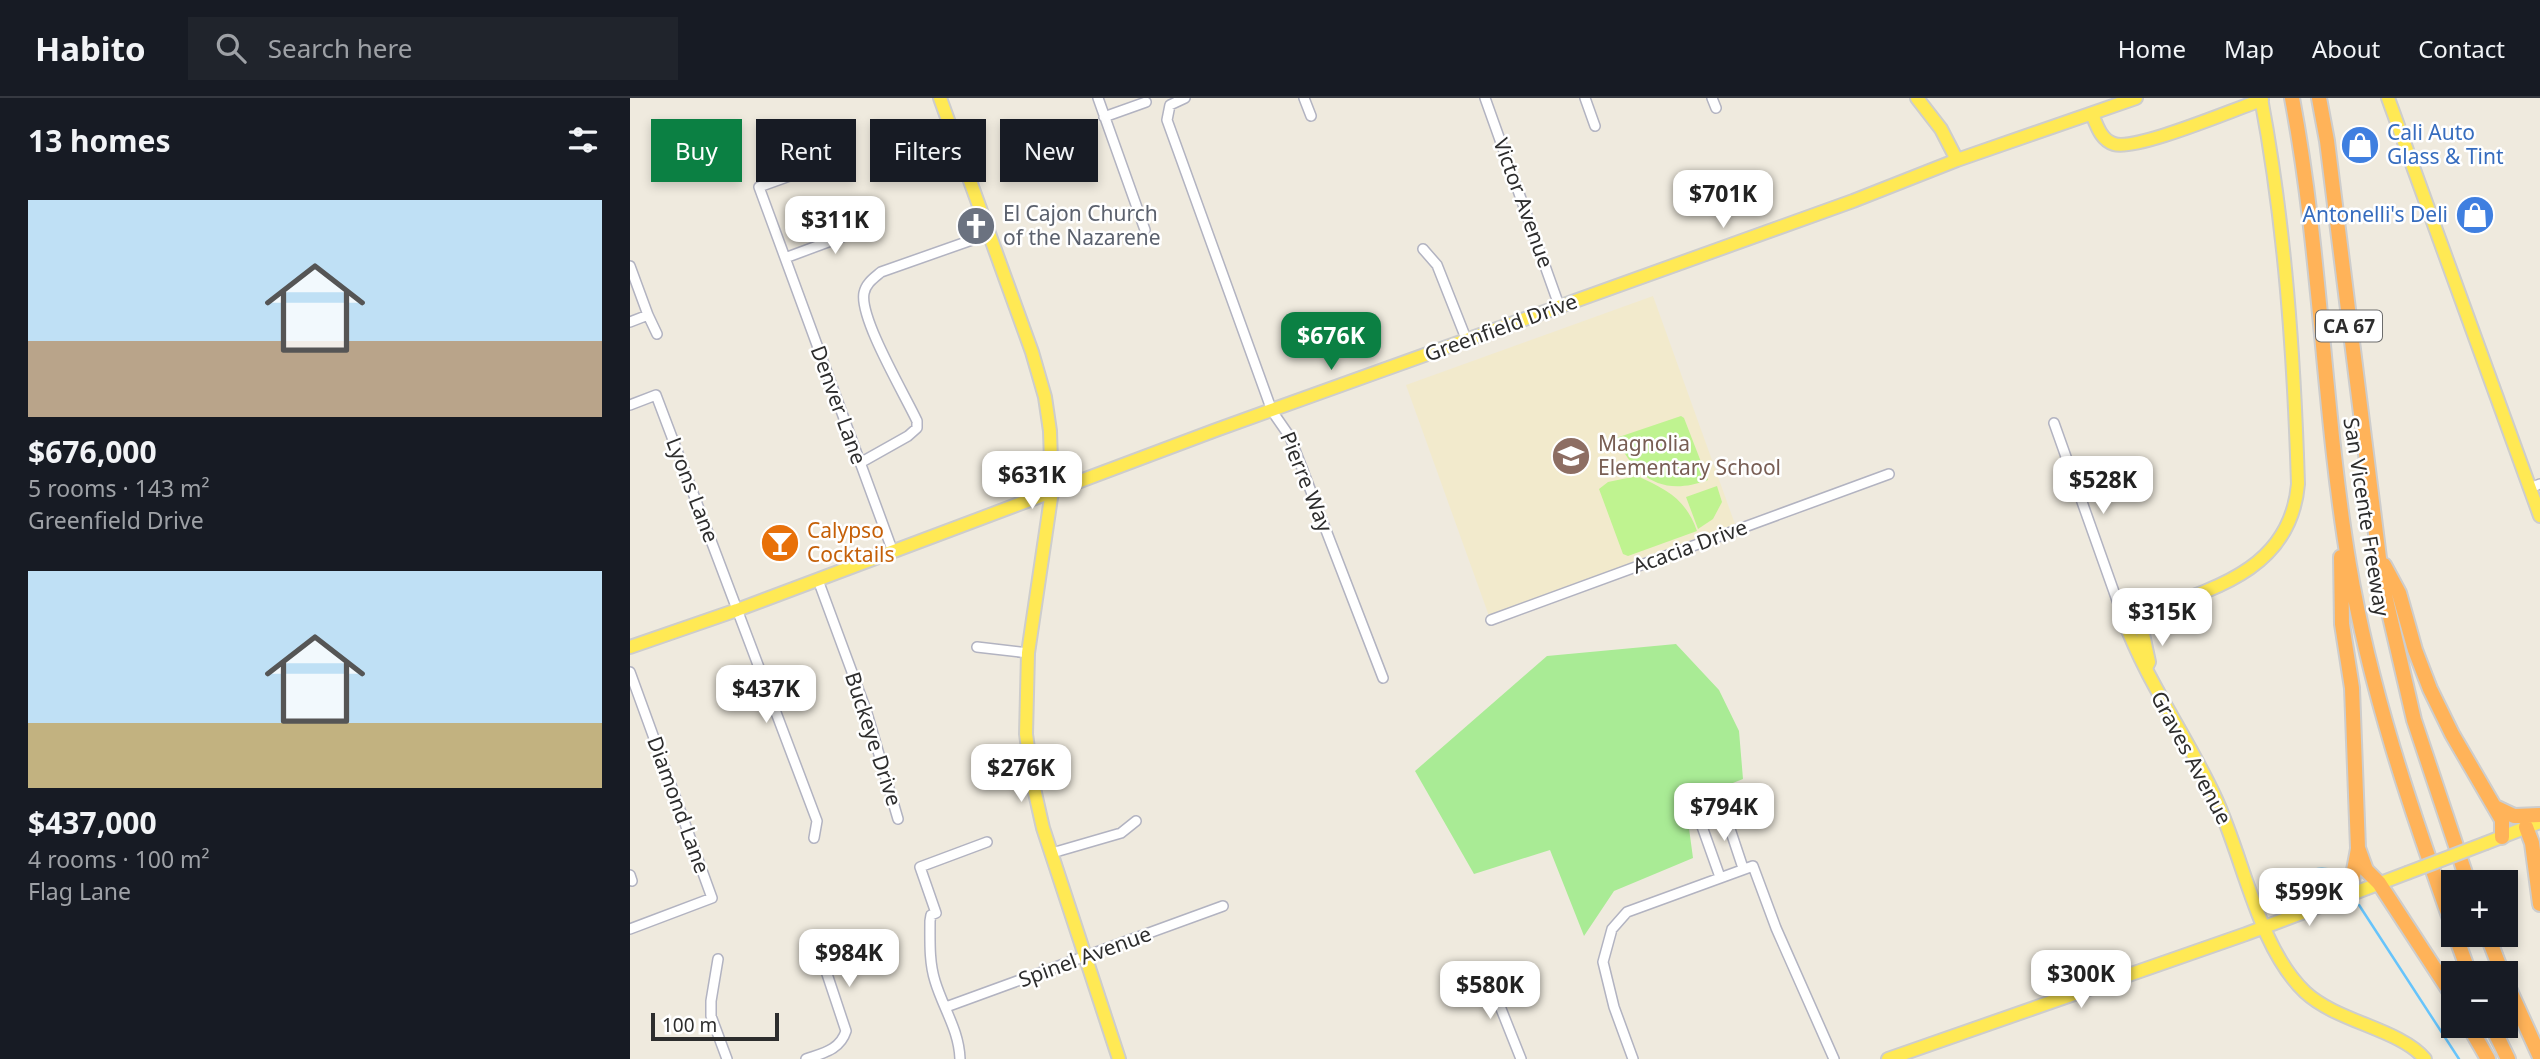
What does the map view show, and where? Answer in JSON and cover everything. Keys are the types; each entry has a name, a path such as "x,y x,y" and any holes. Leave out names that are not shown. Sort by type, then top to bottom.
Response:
{"highway":[{"name":"San Vicente Freeway","path":"2292,98 2341,507 2363,633 2399,775 2441,895"},
{"name":"San Vicente Freeway","path":"2319,98 2327,141 2382,582 2414,720 2464,870"},
{"path":"2341,507 2342,624 2352,688 2358,848 2352,881 2342,898"},
{"path":"2378,553 2399,593 2415,650 2430,689 2452,734 2502,820 2502,836"},
{"path":"2494,806 2514,816 2540,815"},
{"path":"2533,824 2540,904"},
{"path":"2536,868 2536,851 2540,839"},
{"path":"2358,848 2366,870 2379,883 2441,978"},
{"path":"2518,1008 2540,1057"},
{"path":"2476,1038 2488,1059"},
{"path":"2498,1038 2508,1059"}],"main road":[{"path":"940,98 1032,352 1045,397 1050,431 1052,491 1028,653 1026,734 1033,784 1052,853 1119,1059"},
{"path":"1917,98 1941,129 1957,160"},
{"name":"Greenfield Drive","path":"630,647 1853,201 1957,160 2136,98"},
{"path":"2388,98 2535,486 2540,516"},
{"path":"2092,114 2105,138 2113,144 2123,145 2154,138 2262,99 2287,295 2298,469 2296,499 2282,536 2257,564 2225,583 2124,620"},
{"path":"2145,670 2149,662 2141,625 2150,611"},
{"name":"Graves Avenue","path":"2124,620 2145,670 2218,802 2264,927 2284,966 2310,996 2341,1015 2397,1040 2420,1053 2425,1059"},
{"path":"1888,1059 2264,927 2533,824"}],"street":[{"path":"1098,98 1145,230"},
{"name":"Pierre Way","path":"1185,98 1170,105 1167,120 1272,411 1290,437 1383,678"},
{"path":"1304,98 1311,116"},
{"name":"Victor Avenue","path":"1485,98 1560,308"},
{"path":"1585,98 1595,126"},
{"path":"1712,98 1716,108"},
{"path":"1104,117 1146,102"},
{"name":"Denver Lane","path":"773,182 759,187 893,552"},
{"path":"785,258 874,225"},
{"path":"860,464 917,428 917,421 873,333 863,296 868,284 881,272 989,234"},
{"path":"1423,250 1437,265 1467,341"},
{"path":"630,265 657,334"},
{"path":"630,322 648,315"},
{"name":"Lyons Lane","path":"630,405 656,395 737,610"},
{"path":"2054,423 2124,620"},
{"name":"Acacia Drive","path":"1491,620 1889,474"},
{"name":"Buckeye Drive","path":"818,580 866,710 898,819"},
{"path":"737,610 817,821 814,838"},
{"path":"977,647 1028,653"},
{"name":"Diamond Lane","path":"630,672 712,898 630,929"},
{"path":"1720,799 1743,868"},
{"path":"1699,818 1720,877"},
{"path":"1052,853 1121,833 1136,821"},
{"path":"960,1059 958,1038 935,981 930,921 931,915 936,913 920,867 987,842"},
{"path":"1633,1059 1614,1007 1603,962 1612,929 1627,912 1754,866 1776,928 1834,1059"},
{"name":"Spinel Avenue","path":"946,1007 1223,906"},
{"path":"806,1059 834,1049 844,1038 845,1023 824,965 812,948"},
{"path":"718,960 711,1016 727,1059"},
{"path":"1486,971 1521,1059"}],"shaded area":[{"name":"Magnolia Elementary School","path":"1653,296 1736,527 1489,616 1406,385"}],"green space":[{"path":"1681,416 1708,480 1692,485 1664,485 1652,480 1632,464 1616,438"},
{"path":"1637,476 1674,496 1687,511 1697,531 1628,556 1623,554 1599,489 1608,482"},
{"path":"1717,486 1722,502 1713,519 1698,529 1686,497"},
{"path":"1676,644 1719,690 1739,731 1743,779 1705,794 1688,821 1693,858 1614,891 1584,936 1550,850 1474,874 1415,771 1547,656"}],"waterway":[{"path":"2272,885 2317,869 2326,869 2342,877"},
{"path":"2359,905 2459,1059"}],"place":[{"name":"Cali Auto Glass & Tint","path":"2360,145"},
{"name":"Antonelli's Deli","path":"2475,215"},
{"name":"El Cajon Church of the Nazarene","path":"976,226"},
{"name":"Magnolia Elementary School","path":"1571,456"},
{"name":"Calypso Cocktails","path":"780,543"}]}
